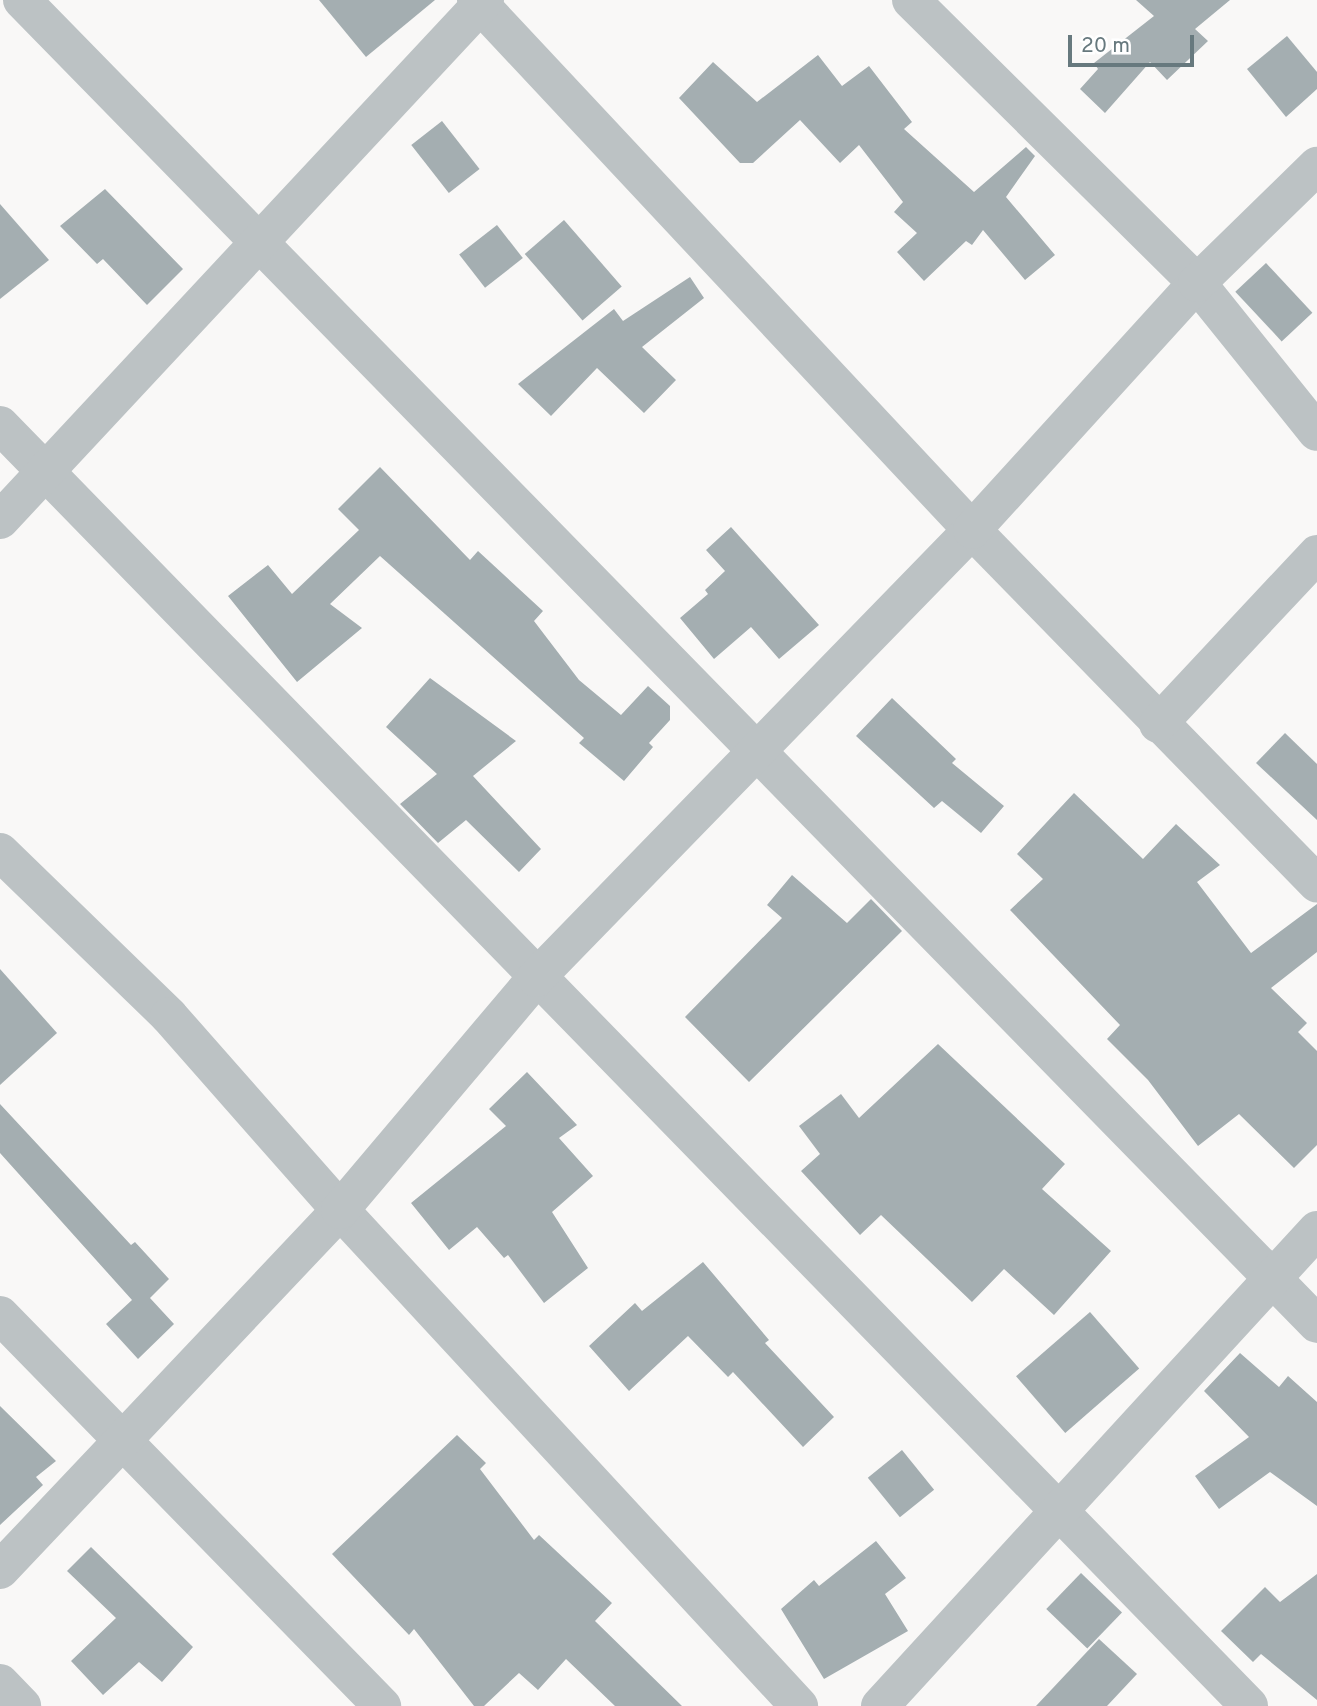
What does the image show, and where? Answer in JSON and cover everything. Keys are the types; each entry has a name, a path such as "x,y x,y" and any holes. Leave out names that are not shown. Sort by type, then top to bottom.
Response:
{"street":[{"path":"22,0 757,747 1317,1324"},
{"path":"911,0 1197,284 1317,432"},
{"path":"0,520 262,243 480,2 972,530 1158,724 1317,883"},
{"path":"0,1570 340,1209 536,978 757,747 972,530 1197,284 1317,166"},
{"path":"0,425 1059,1514 1250,1706"},
{"path":"1158,724 1317,554"},
{"path":"0,852 169,1016 340,1209 799,1706"},
{"path":"880,1706 1317,1230"},
{"path":"0,1315 123,1437 382,1706"},
{"path":"0,1683 22,1706"}],"building":[{"path":"319,0 435,0 366,57"},
{"path":"1136,0 1230,0 1195,29 1208,41 1167,80 1150,62 1105,113 1080,89 1098,69 1094,63 1154,16"},
{"path":"1287,36 1317,72 1317,89 1286,117 1247,69"},
{"path":"818,55 842,86 869,66 912,122 904,129 974,192 1026,147 1035,156 1006,197 1055,255 1025,280 983,230 972,245 966,241 924,281 897,252 917,233 894,212 903,202 859,145 840,163 800,120 753,163 740,163 679,98 713,62 757,102"},
{"path":"442,121 480,169 449,193 411,145"},
{"path":"105,189 183,269 147,305 103,259 97,264 60,226"},
{"path":"0,204 49,260 0,299"},
{"path":"564,220 622,286 582,321 525,254"},
{"path":"497,225 523,258 485,288 459,255"},
{"path":"1266,263 1312,313 1282,341 1235,292"},
{"path":"690,277 704,298 642,347 676,380 644,413 597,368 551,416 518,384 614,309 623,321"},
{"path":"380,467 470,560 478,551 543,611 534,621 579,680 621,715 648,686 670,706 670,720 649,743 653,747 624,781 579,743 584,738 380,556 330,604 362,628 297,682 228,596 268,565 292,594 359,530 338,509"},
{"path":"731,527 819,625 779,659 751,627 714,659 680,618 708,594 705,590 725,571 706,550"},
{"path":"430,678 516,741 473,776 541,849 519,872 466,820 438,843 400,804 437,774 386,727"},
{"path":"892,698 956,759 952,763 1004,806 981,833 942,801 934,808 856,736"},
{"path":"1285,733 1317,764 1317,820 1256,763"},
{"path":"1074,793 1143,859 1176,824 1220,865 1197,882 1251,953 1317,904 1317,952 1271,988 1307,1023 1298,1032 1317,1051 1317,1145 1294,1168 1239,1114 1198,1146 1148,1080 1107,1039 1120,1025 1010,910 1043,879 1017,854"},
{"path":"792,875 847,923 871,899 902,931 749,1082 685,1017 782,918 767,905"},
{"path":"0,969 57,1033 0,1085"},
{"path":"938,1044 1065,1164 1042,1189 1111,1251 1054,1315 1004,1269 972,1302 881,1215 860,1235 801,1171 820,1154 799,1126 841,1094 859,1118"},
{"path":"527,1072 577,1125 559,1138 593,1176 552,1212 588,1268 544,1303 508,1255 504,1258 477,1227 449,1250 411,1203 506,1126 489,1109"},
{"path":"0,1104 131,1245 135,1242 169,1279 150,1298 174,1324 138,1359 106,1324 132,1300 0,1153"},
{"path":"703,1262 769,1340 765,1343 834,1417 803,1447 733,1372 728,1377 688,1336 629,1391 589,1346 635,1303 642,1311"},
{"path":"1090,1312 1139,1369 1065,1433 1016,1376"},
{"path":"1240,1353 1279,1387 1288,1376 1317,1402 1317,1506 1270,1472 1219,1509 1195,1476 1249,1437 1204,1391"},
{"path":"0,1406 56,1461 36,1477 43,1485 0,1525"},
{"path":"457,1435 486,1463 480,1469 534,1540 539,1535 612,1603 595,1621 682,1706 615,1706 566,1659 538,1690 519,1673 484,1706 474,1706 414,1629 409,1635 332,1554"},
{"path":"902,1450 934,1490 900,1517 868,1478"},
{"path":"876,1541 906,1578 885,1594 908,1631 824,1679 781,1609 814,1580 819,1586"},
{"path":"91,1547 193,1647 162,1682 139,1662 103,1695 71,1661 116,1618 67,1571"},
{"path":"1081,1573 1122,1613 1087,1649 1046,1609"},
{"path":"1317,1574 1317,1700 1261,1654 1253,1662 1221,1631 1265,1587 1280,1602"},
{"path":"1099,1639 1137,1674 1107,1706 1036,1706"}]}
